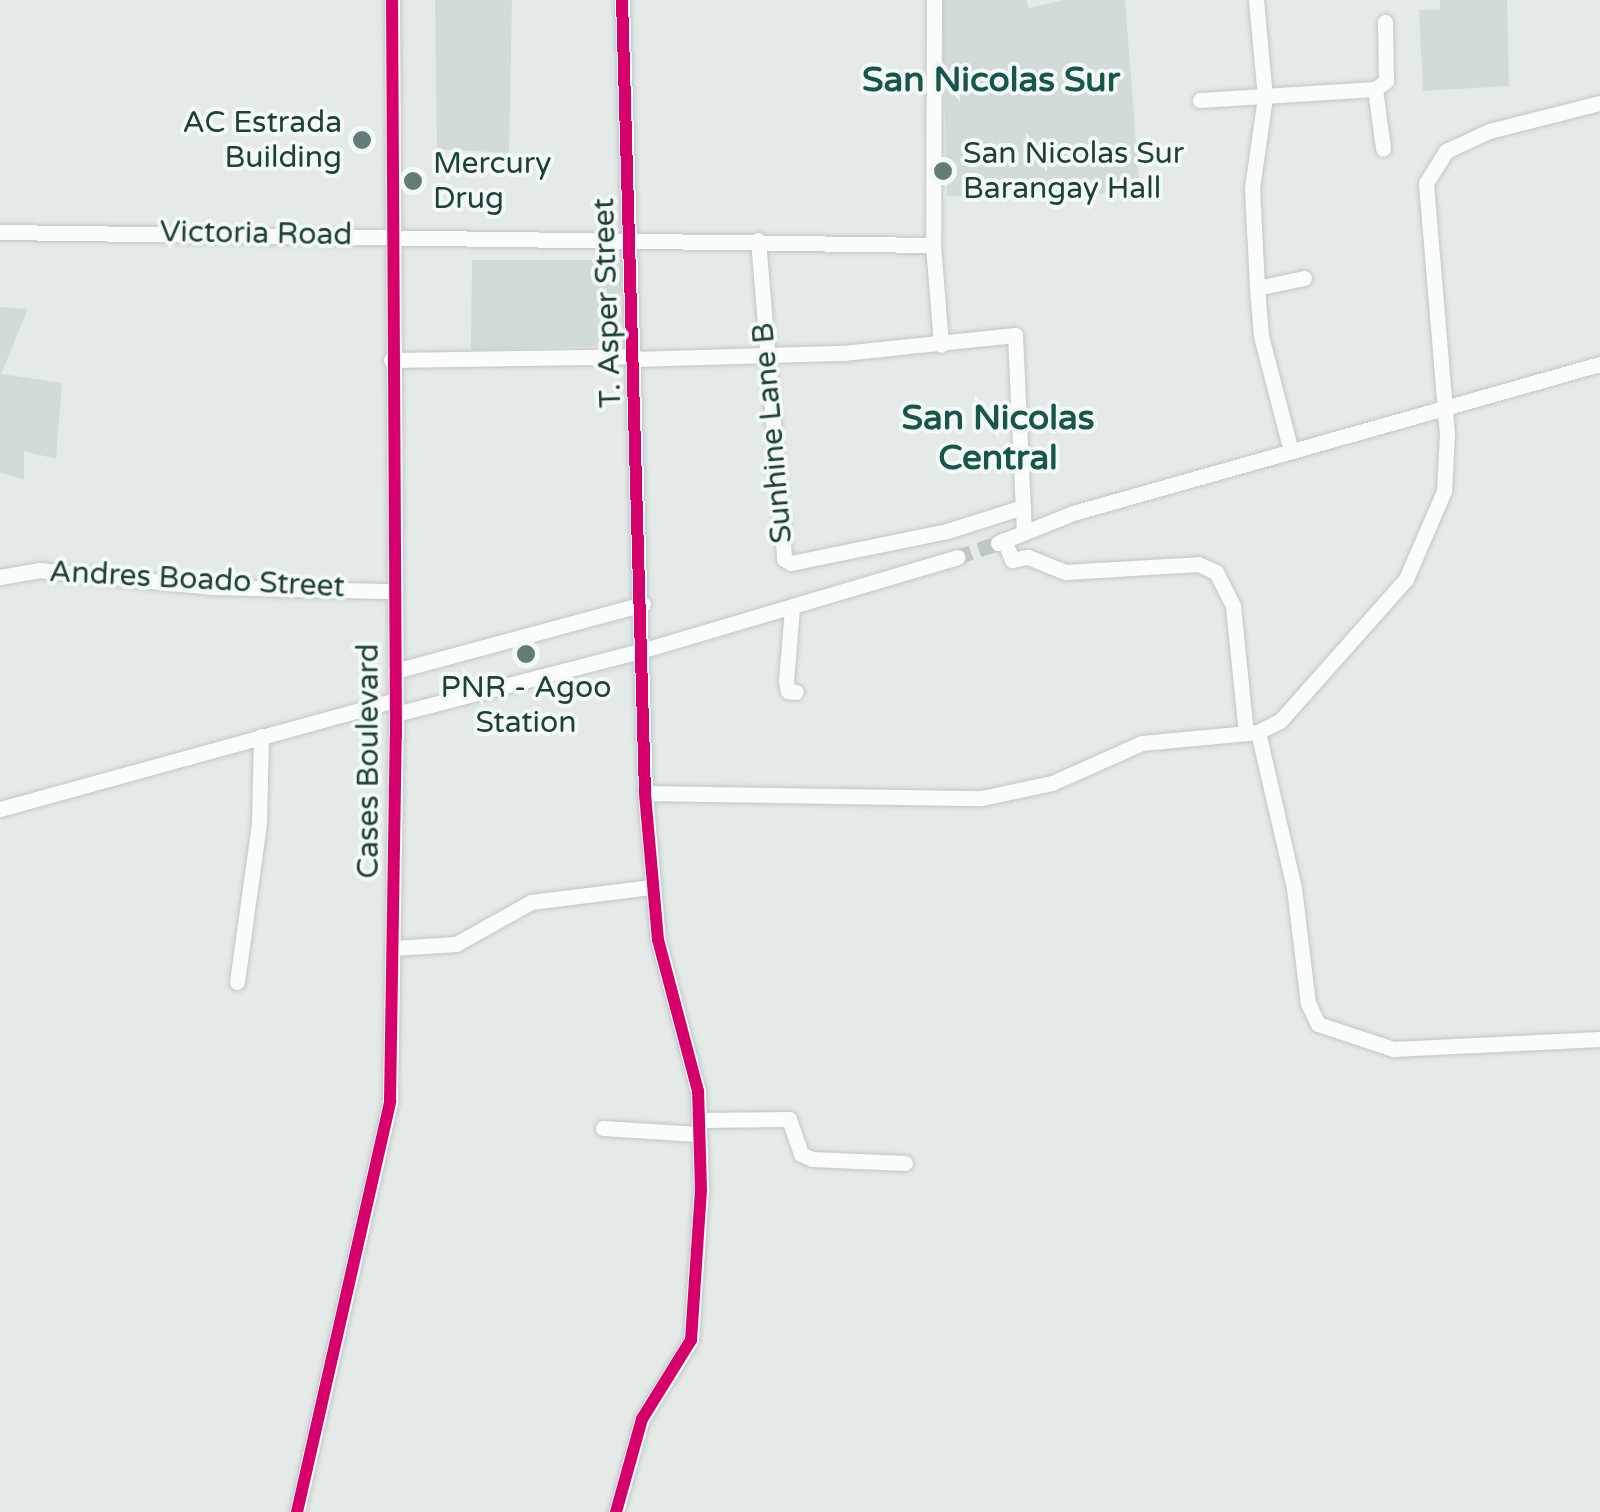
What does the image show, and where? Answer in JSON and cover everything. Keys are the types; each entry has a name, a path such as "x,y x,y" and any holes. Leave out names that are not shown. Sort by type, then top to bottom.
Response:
{"street":[{"name":"Cases Boulevard","path":"297,1512 387,1128 396,707 389,238 392,0"},
{"name":"T. Asper Street","path":"616,1512 642,1418 694,1330 698,1128 698,1090 658,940 652,887 622,0"},
{"path":"934,0 933,245 941,345"},
{"path":"1256,0 1265,98 1252,188 1257,288 1270,376 1292,450"},
{"path":"1200,100 1375,89 1386,82 1385,22"},
{"path":"1375,89 1383,148"},
{"path":"646,794 982,798 1052,783 1142,743 1252,732 1299,702 1406,579 1444,491 1443,407 1426,184 1446,152 1489,131 1600,103"},
{"name":"Victoria Road","path":"0,232 933,245"},
{"name":"Sunhine Lane B","path":"758,240 782,544 791,563 947,531 1023,508"},
{"path":"1257,288 1304,278"},
{"path":"390,360 765,356 941,345 1015,335 1024,531"},
{"path":"1600,364 1292,450 1001,541 1012,560 1028,557 1064,572 1198,564 1216,572 1233,606 1252,732 1294,888 1308,1003 1318,1024 1393,1049 1600,1039"},
{"path":"0,809 260,736 644,650 957,557"},
{"name":"Andres Boado Street","path":"0,577 39,570 213,587 394,591"},
{"path":"395,671 643,604"},
{"path":"792,608 786,681 788,692 796,692"},
{"path":"238,982 259,824 260,736"},
{"path":"393,948 456,944 530,902 652,887"},
{"path":"603,1128 698,1128 789,1119 801,1154 812,1159 904,1163"}],"shaded area":[{"path":"435,0 512,0 509,153 437,149"},
{"path":"942,0 1026,0 1029,8 1064,0 1125,0 1140,193 947,196"},
{"path":"1440,0 1507,0 1509,86 1423,91 1419,10 1440,10"},
{"path":"472,260 621,260 621,345 471,350"},
{"path":"0,307 28,309 1,374 62,383 56,459 24,451 24,479 0,473"}],"tunnel":[{"path":"957,557 998,543"}],"cycle path":[{"path":"297,1512 390,1101 396,736 392,0"},
{"path":"616,1512 642,1419 691,1340 701,1190 698,1091 658,940 645,793 622,0"}],"place":[{"name":"AC Estrada Building","path":"362,140"},
{"name":"San Nicolas Sur Barangay Hall","path":"943,171"},
{"name":"Mercury Drug","path":"413,181"},
{"name":"PNR - Agoo Station","path":"526,654"}],"district":[{"name":"San Nicolas Sur","path":"991,80"},
{"name":"San Nicolas Central","path":"998,438"}]}
